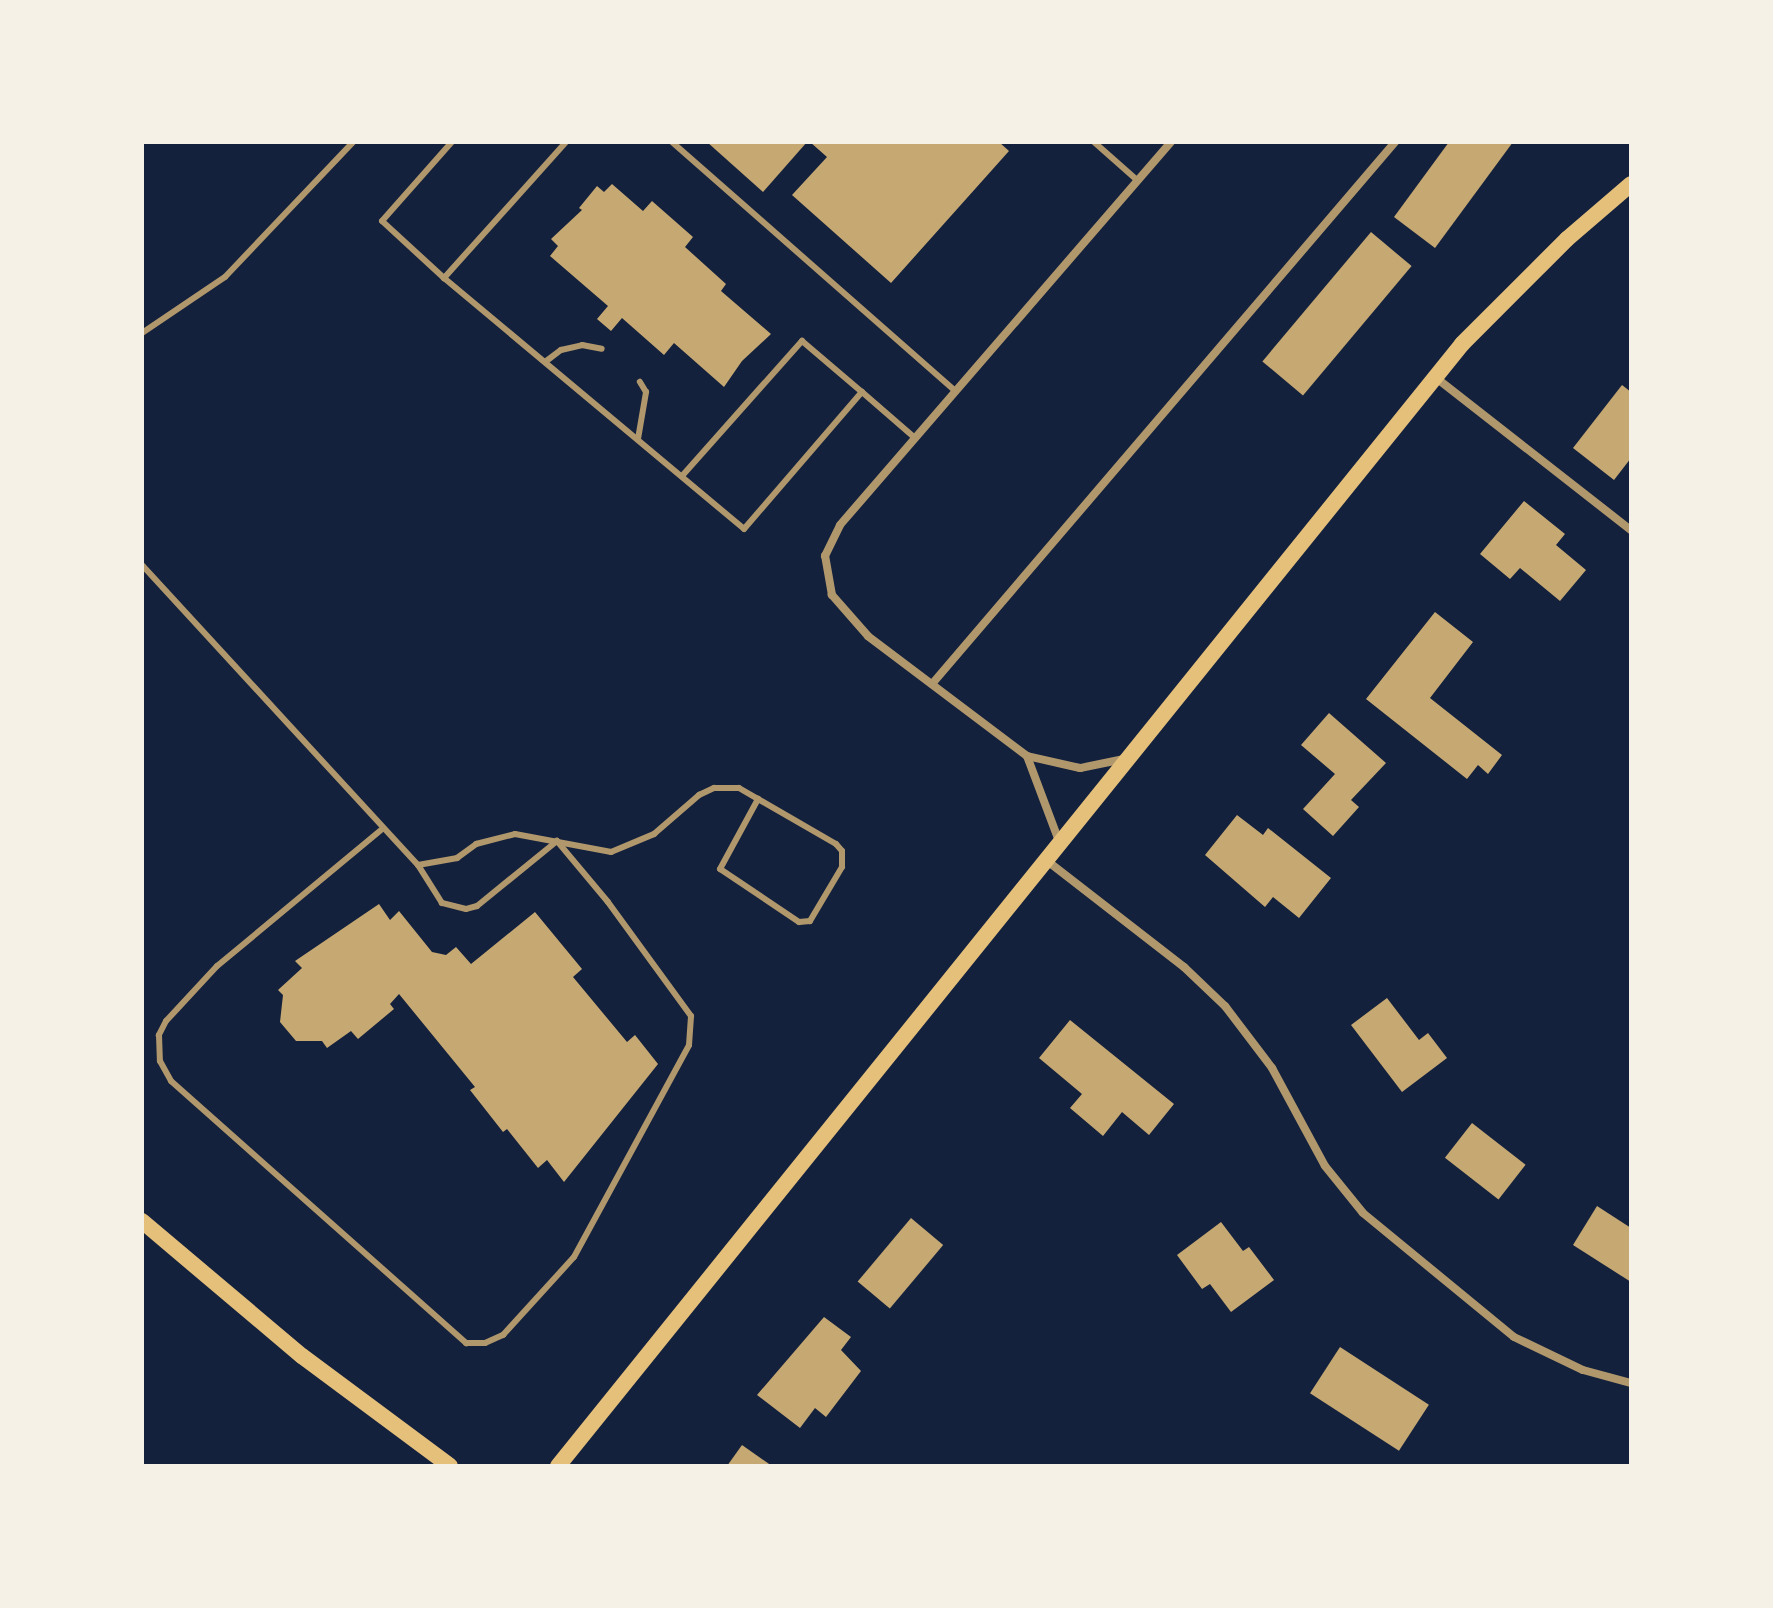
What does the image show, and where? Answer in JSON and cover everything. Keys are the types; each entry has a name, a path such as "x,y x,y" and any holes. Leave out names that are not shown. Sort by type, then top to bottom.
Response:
{"main road":[{"path":"558,1466 707,1286 1059,841 1435,377 1514,290 1631,184"},
{"path":"142,1221 302,1356 450,1466"}],"street":[{"path":"1125,759 1080,768 1027,756 868,636 832,595 825,576 830,539 954,390 1171,142"},
{"path":"932,684 1395,142"},
{"path":"1435,377 1631,530"},
{"path":"1027,756 1059,841"},
{"path":"1045,860 1184,967 1225,1006 1272,1068 1325,1166 1363,1213 1514,1337 1583,1370 1631,1383"}],"lane":[{"path":"142,333 225,277 353,142"},
{"path":"452,142 382,221 444,278 744,529 862,392"},
{"path":"444,278 566,142"},
{"path":"672,142 954,390"},
{"path":"1094,142 1137,180"},
{"path":"682,476 802,341 914,437"},
{"path":"545,362 561,350 582,345 602,349"},
{"path":"638,439 646,392 640,382"},
{"path":"142,565 381,830 418,865 442,903 466,909 557,841"},
{"path":"418,865 457,858 497,835 557,841 611,852 654,834 714,788 739,788 758,799 842,851 842,867 810,921 799,922 720,869 758,799"},
{"path":"381,830 217,966 166,1021 159,1035 160,1061 171,1081 466,1343 474,1344 503,1335 574,1257 692,1031 685,1004 557,841"}],"building":[{"path":"707,142 807,142 763,192"},
{"path":"810,142 999,142 1009,151 891,283 792,195 827,157"},
{"path":"1449,142 1513,142 1435,248 1394,217"},
{"path":"612,184 643,211 652,201 693,237 685,247 726,284 721,291 771,334 742,361 724,387 674,343 664,355 622,318 611,331 597,319 608,306 550,256 558,246 551,239 582,210 579,208 597,186 604,192"},
{"path":"1371,232 1412,266 1303,396 1262,361"},
{"path":"1622,385 1631,392 1631,458 1614,480 1573,448"},
{"path":"1524,501 1565,534 1556,545 1586,570 1560,601 1520,568 1510,579 1480,554"},
{"path":"1435,612 1473,642 1430,698 1502,755 1488,774 1478,765 1467,779 1366,699"},
{"path":"1329,713 1386,763 1351,800 1359,807 1333,836 1303,809 1335,774 1301,745"},
{"path":"1237,815 1263,835 1268,828 1331,878 1299,918 1273,897 1265,907 1205,855"},
{"path":"379,904 390,920 399,911 432,952 446,955 456,947 471,964 535,912 582,969 573,977 627,1042 635,1035 658,1064 564,1182 547,1160 538,1168 507,1129 503,1132 470,1090 475,1087 399,994 390,1004 394,1009 358,1039 351,1031 327,1048 322,1041 296,1041 280,1022 283,995 278,990 302,968 295,961"},
{"path":"1387,998 1419,1040 1428,1033 1447,1058 1402,1092 1351,1025"},
{"path":"1070,1020 1174,1104 1149,1135 1122,1112 1103,1136 1070,1108 1082,1094 1039,1058"},
{"path":"1472,1123 1526,1165 1498,1200 1445,1158"},
{"path":"1597,1206 1631,1228 1631,1282 1573,1245"},
{"path":"911,1218 943,1245 890,1309 858,1282"},
{"path":"1221,1222 1243,1251 1249,1247 1274,1280 1231,1312 1210,1284 1202,1289 1177,1255"},
{"path":"824,1317 851,1337 841,1350 861,1371 826,1417 815,1408 800,1428 757,1395"},
{"path":"1340,1347 1429,1405 1399,1451 1310,1393"},
{"path":"742,1445 772,1466 727,1466"}]}
